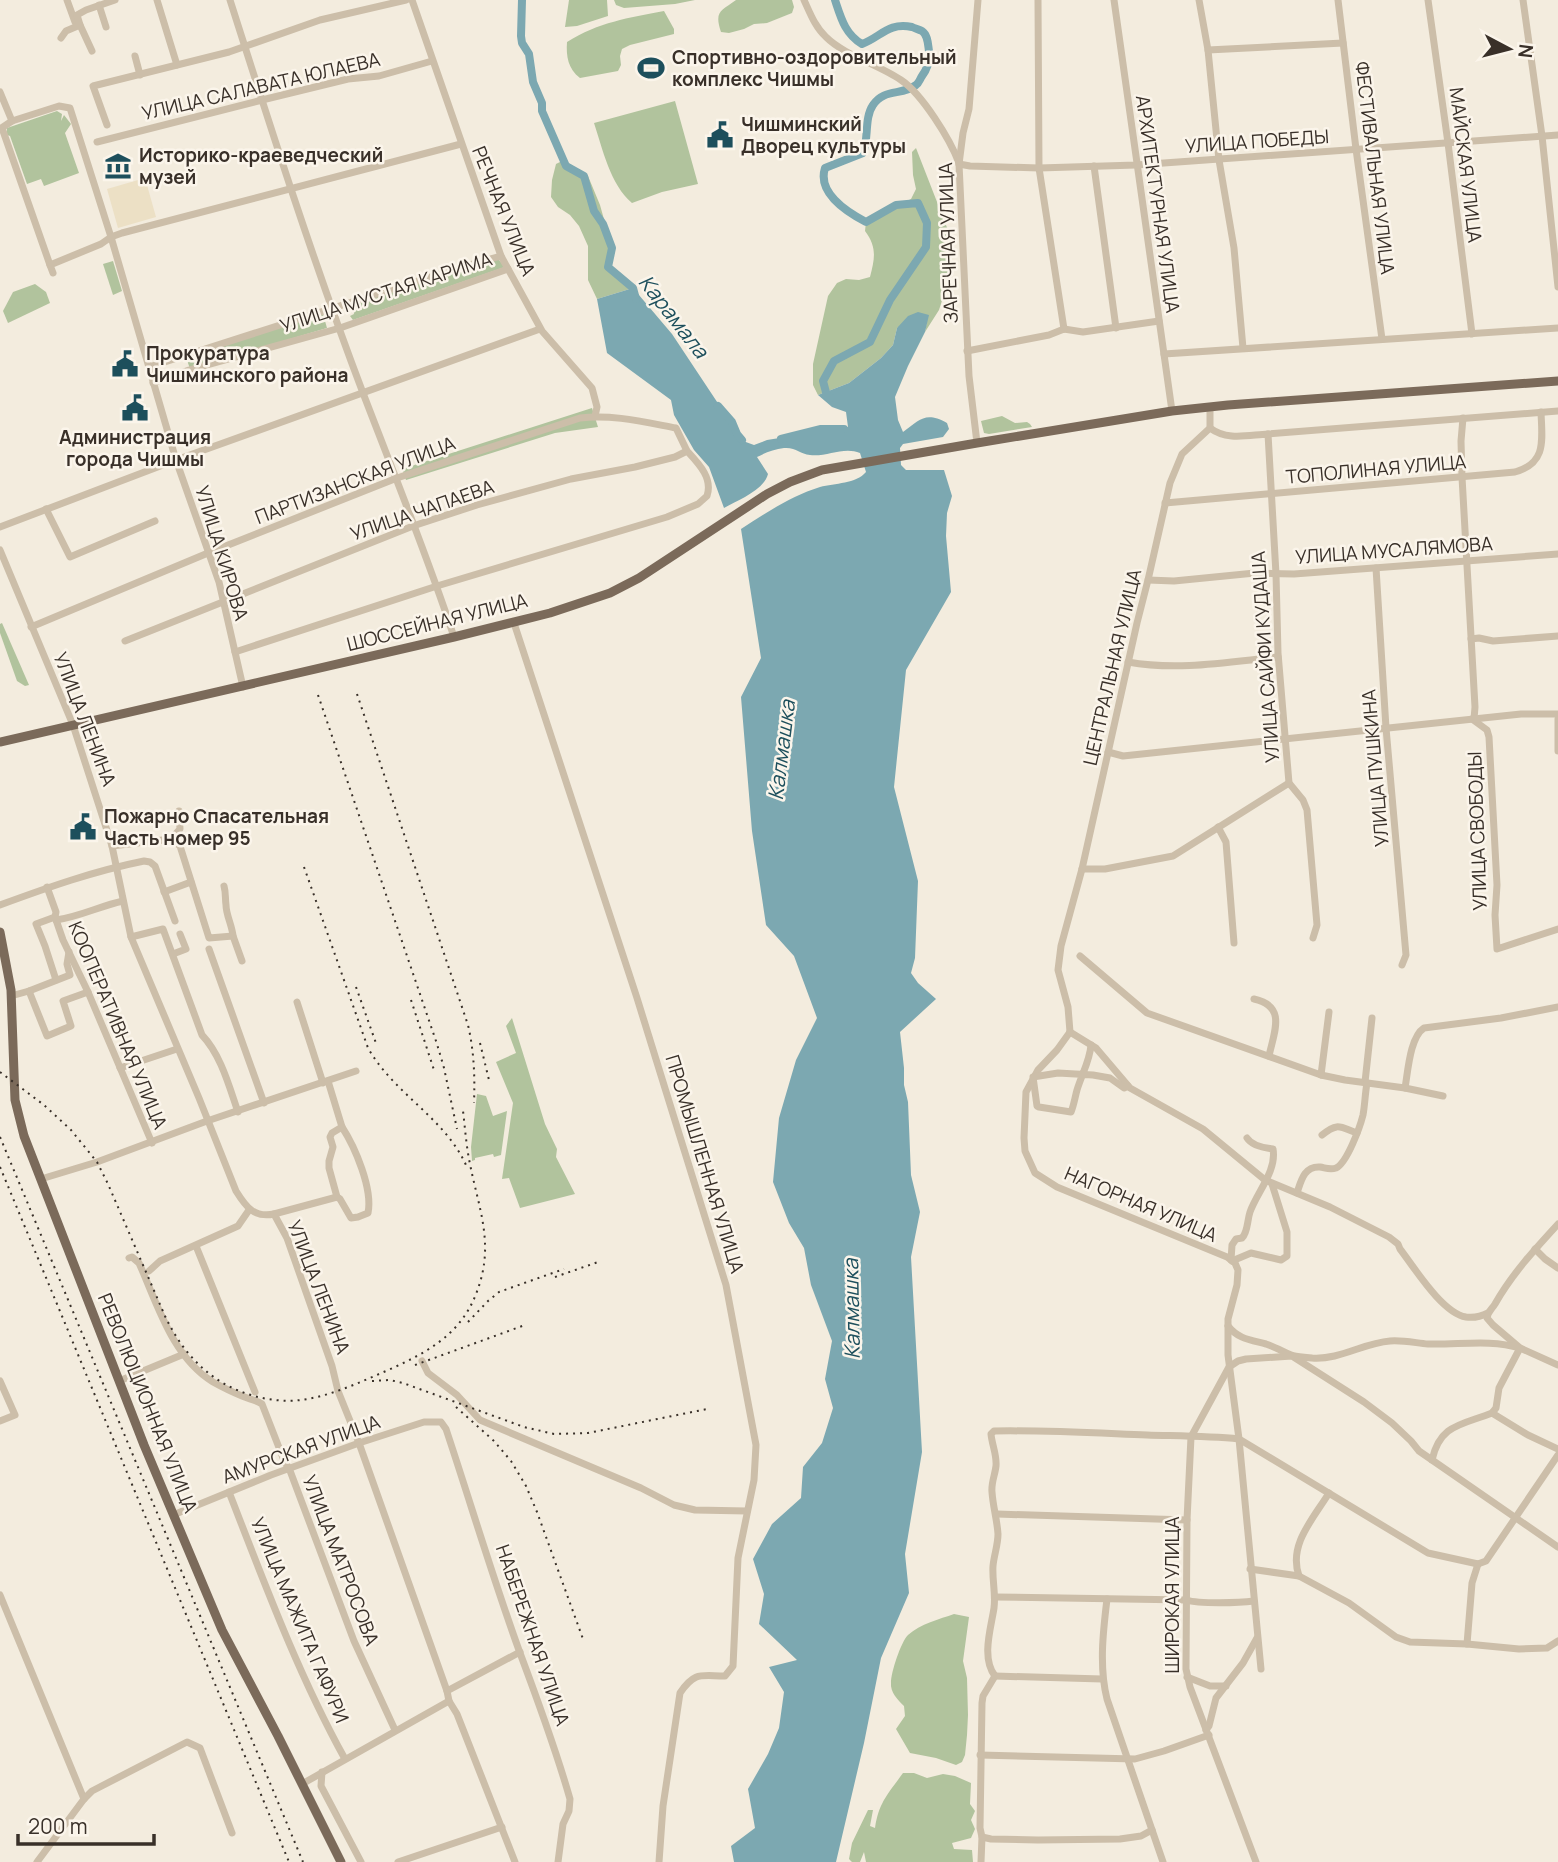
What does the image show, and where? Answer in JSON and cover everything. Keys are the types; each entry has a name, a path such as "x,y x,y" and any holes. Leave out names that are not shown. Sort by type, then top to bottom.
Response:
{"main road":[{"name":"ШОССЕЙНАЯ УЛИЦА","path":"0,742 514,623 610,593 639,578 750,504 790,482 814,473 853,464 1172,411 1558,381"},
{"name":"РЕВОЛЮЦИОННАЯ УЛИЦА","path":"0,935 11,996 15,1100 24,1136 119,1381 222,1630 341,1862"}],"street":[{"path":"67,0 75,23 79,23"},
{"path":"92,51 77,15 88,6 115,0"},
{"path":"157,0 177,65"},
{"path":"230,0 332,308 454,637"},
{"path":"107,125 93,86 245,47 320,20 406,0"},
{"name":"РЕЧНАЯ УЛИЦА","path":"412,0 501,256 540,329 592,388 597,407 595,416"},
{"path":"804,0 827,38 911,88 948,140 959,164"},
{"name":"ЗАРЕЧНАЯ УЛИЦА","path":"977,443 967,351 959,164 969,109 978,0"},
{"path":"1038,0 1039,168 1064,329"},
{"name":"АРХИТЕКТУРНАЯ УЛИЦА","path":"1114,0 1172,411"},
{"path":"1199,0 1208,50 1219,160 1234,248 1243,348"},
{"name":"ФЕСТИВАЛЬНАЯ УЛИЦА","path":"1338,0 1382,339"},
{"name":"МАЙСКАЯ УЛИЦА","path":"1428,0 1472,334"},
{"path":"1523,0 1542,136 1558,287"},
{"path":"99,5 106,27"},
{"path":"61,38 79,23"},
{"path":"1208,50 1343,43"},
{"path":"135,56 140,75"},
{"name":"УЛИЦА САЛАВАТА ЮЛАЕВА","path":"97,142 348,79 379,76 432,61"},
{"path":"0,92 12,121 1,128 51,269 111,237 461,144"},
{"name":"УЛИЦА КИРОВА","path":"12,121 59,106 70,108 176,460 219,582 243,687"},
{"name":"УЛИЦА ПОБЕДЫ","path":"959,164 1039,168 1136,165 1558,135"},
{"path":"1094,166 1116,328"},
{"name":"УЛИЦА МУСТАЯ КАРИМА","path":"149,367 455,268 501,256"},
{"name":"УЛИЦА МУСТАЯ КАРИМА","path":"153,383 201,366 340,328 508,269"},
{"path":"967,351 1049,335 1064,329 1083,332 1159,321"},
{"path":"1164,354 1558,328"},
{"path":"0,527 176,460 540,329"},
{"path":"1210,407 1210,428 1226,436 1558,411"},
{"name":"ТОПОЛИНАЯ УЛИЦА","path":"1165,503 1515,472 1529,468 1541,450 1541,412"},
{"name":"ПАРТИЗАНСКАЯ УЛИЦА","path":"31,627 397,478 580,418 595,416 628,419 676,428 687,451"},
{"path":"1463,418 1462,477 1475,707 1473,719"},
{"name":"ЦЕНТРАЛЬНАЯ УЛИЦА","path":"1070,1032 1068,1007 1058,970 1061,946 1082,869 1170,483 1182,454 1210,428"},
{"name":"УЛИЦА САЙФИ КУДАША","path":"1268,434 1278,657 1289,783 1303,800 1307,810 1317,925 1313,938"},
{"name":"ШОССЕЙНАЯ УЛИЦА","path":"235,652 437,586 667,517 698,504 707,496 708,484 703,469 687,451"},
{"name":"УЛИЦА ЧАПАЕВА","path":"125,641 413,526 571,479 675,457 687,451"},
{"path":"46,509 70,557 155,521"},
{"name":"УЛИЦА ЛЕНИНА","path":"0,550 74,725 112,846 131,937 236,1191 249,1210 274,1214 287,1238 332,1366 338,1391 450,1700 515,1862"},
{"name":"УЛИЦА МУСАЛЯМОВА","path":"1149,580 1160,582 1255,573 1376,568 1558,554"},
{"name":"УЛИЦА ПУШКИНА","path":"1376,568 1386,728 1406,955 1402,965"},
{"name":"ПРОМЫШЛЕННАЯ УЛИЦА","path":"514,623 637,998 726,1285 756,1445 754,1480 738,1558 733,1666 725,1676 696,1676 688,1681 680,1693 663,1806 659,1862"},
{"path":"1471,639 1493,641 1558,636"},
{"path":"1128,662 1149,666 1186,666 1278,657"},
{"path":"1108,752 1123,756 1521,714 1558,716 1558,751"},
{"name":"УЛИЦА СВОБОДЫ","path":"1473,719 1487,730 1489,737 1497,875 1497,949 1558,929"},
{"path":"1082,869 1105,869 1173,856 1289,783"},
{"path":"112,846 171,839 180,829 179,811"},
{"path":"1218,827 1226,842 1234,943"},
{"path":"171,839 180,846 209,938 233,936"},
{"path":"0,905 47,887 117,866 145,861 155,866 175,921"},
{"path":"164,892 191,882"},
{"path":"224,886 227,896 225,906 242,961"},
{"path":"47,887 56,918 70,918 123,901"},
{"name":"КООПЕРАТИВНАЯ УЛИЦА","path":"56,980 36,924 56,918 152,1143"},
{"path":"131,937 163,929 202,1035 209,1042 224,1072 238,1112"},
{"path":"173,954 187,949 180,934"},
{"path":"209,949 264,1103"},
{"path":"11,996 70,975 67,964 69,952"},
{"path":"1080,956 1147,1013 1321,1075 1444,1096"},
{"path":"29,991 47,1036 71,1026 63,1001 88,992"},
{"path":"1254,999 1267,1003 1276,1014 1269,1056"},
{"path":"297,1002 342,1127 362,1172 369,1198 368,1213 351,1218 337,1197 329,1168 333,1147 330,1137 342,1127"},
{"path":"1405,1088 1417,1032 1431,1026 1558,1007"},
{"path":"1321,1075 1329,1012"},
{"path":"1297,1193 1308,1170 1337,1167 1346,1156 1357,1133 1362,1119 1372,1018"},
{"path":"1070,1032 1091,1045 1128,1086 1203,1129 1269,1182 1331,1207 1389,1237 1398,1244 1422,1281 1435,1295 1467,1318 1488,1313 1535,1249 1558,1224"},
{"name":"НАГОРНАЯ УЛИЦА","path":"1070,1032 1033,1077 1026,1091 1025,1152 1035,1172 1057,1187 1230,1259"},
{"path":"1091,1045 1090,1056 1083,1075 1073,1109 1071,1112 1037,1106 1033,1077 1058,1073 1083,1075 1103,1076 1124,1088 1128,1086"},
{"path":"120,1068 177,1049"},
{"path":"41,1179 356,1072"},
{"path":"1322,1135 1339,1126 1357,1133"},
{"path":"1230,1259 1251,1253 1280,1260 1287,1256 1287,1232 1269,1182 1274,1151 1254,1144 1247,1138"},
{"path":"1261,1669 1239,1439 1229,1367 1228,1325 1238,1278 1238,1270 1230,1259 1232,1245 1236,1239 1246,1234 1251,1209 1269,1182"},
{"path":"274,1214 337,1197"},
{"path":"149,1271 160,1261 238,1226 249,1210"},
{"path":"196,1246 255,1392"},
{"path":"1535,1249 1558,1268"},
{"path":"119,1381 184,1354 168,1329 139,1263 129,1258"},
{"path":"1488,1313 1489,1321 1520,1348"},
{"path":"1228,1325 1242,1339 1287,1352 1364,1402 1392,1423 1419,1451 1558,1547"},
{"path":"1229,1367 1247,1359 1292,1356 1325,1358 1391,1341 1428,1344 1496,1343 1520,1348 1558,1365"},
{"path":"1432,1460 1441,1435 1492,1413 1496,1408 1499,1388 1520,1348"},
{"name":"УЛИЦА МАТРОСОВА","path":"184,1354 211,1381 262,1404 354,1641 395,1730"},
{"path":"422,1361 428,1373 457,1395 480,1420 685,1509 747,1511"},
{"name":"ШИРОКАЯ УЛИЦА","path":"1229,1367 1191,1437 1187,1520 1186,1677 1256,1862"},
{"path":"0,1381 15,1415 0,1421"},
{"path":"1492,1413 1558,1449"},
{"name":"АМУРСКАЯ УЛИЦА","path":"173,1515 359,1443 424,1422 441,1422"},
{"name":"НАБЕРЕЖНАЯ УЛИЦА","path":"441,1422 446,1429 520,1652 545,1718 570,1800 569,1811 563,1824 558,1862"},
{"path":"995,1676 988,1655 995,1597 993,1566 997,1544 997,1514 992,1488 997,1463 992,1442 994,1431 1214,1436 1239,1439 1428,1553 1478,1564 1486,1561 1558,1455"},
{"name":"УЛИЦА МАЖИТА ГАФУРИ","path":"229,1492 324,1722 345,1759"},
{"path":"1299,1576 1295,1555 1299,1541 1329,1493"},
{"path":"997,1514 1187,1520"},
{"path":"1466,1644 1472,1583 1478,1564"},
{"path":"1251,1569 1299,1576 1349,1603 1396,1637 1410,1643 1519,1649 1546,1648 1558,1642"},
{"path":"0,1595 84,1799"},
{"path":"995,1597 1254,1601"},
{"path":"1107,1599 1102,1679 1163,1862"},
{"path":"980,1755 1135,1759 1164,1751 1208,1732 1216,1698 1243,1663 1257,1637"},
{"path":"447,1691 520,1652"},
{"path":"995,1676 1102,1679"},
{"path":"981,1862 982,1837 979,1828 983,1696 995,1676"},
{"path":"1186,1677 1210,1686 1226,1686"},
{"path":"302,1784 450,1700"},
{"path":"37,1862 92,1791 187,1742 200,1748 232,1833"},
{"path":"322,1772 321,1786 361,1862"},
{"path":"398,1862 502,1827"},
{"path":"982,1837 1026,1840 1120,1839 1141,1836 1152,1830"}],"green space":[{"path":"569,0 607,0 608,16 565,27"},
{"path":"614,0 695,0 624,8 616,5"},
{"path":"736,0 792,0 794,7 792,13 767,23 754,24 729,33 721,32 718,20 720,12"},
{"path":"664,11 674,34 622,49 618,71 580,78 573,71 567,42 602,25"},
{"path":"675,101 698,184 662,192 632,203 613,176 594,123"},
{"path":"57,111 62,114 61,121 64,115 71,124 65,133 79,173 44,186 41,179 27,184 10,136 7,135 7,128"},
{"path":"916,148 953,243 947,285 939,310 925,332 928,315 897,328 893,345 881,358 849,383 818,395 813,385 813,364 828,296 837,283 846,279 870,277 874,253 872,242 865,231 866,222 911,199 916,189 912,152"},
{"path":"564,160 588,176 600,205 612,248 608,267 633,288 597,299 588,280 588,246 579,226 551,197 556,164"},
{"path":"494,259 499,260 505,267 353,320 350,316 354,314 353,304"},
{"path":"113,261 122,291 113,295 103,264"},
{"path":"35,284 46,292 50,303 8,323 3,311 13,292"},
{"path":"323,314 327,328 190,369 186,357"},
{"path":"592,408 598,427 555,433 406,480 402,469"},
{"path":"1002,416 1015,423 1027,422 1032,427 984,433 981,421"},
{"path":"2,623 29,685 25,686 17,681 0,633"},
{"path":"512,1018 545,1124 557,1149 556,1157 575,1194 520,1208 509,1178 502,1179 513,1103 496,1062 516,1053 506,1026"},
{"path":"477,1094 486,1096 493,1116 507,1111 501,1155 494,1157 493,1154 472,1161 471,1147"},
{"path":"954,1614 969,1617 963,1661 967,1678 967,1735 965,1755 962,1762 956,1765 910,1753 896,1729 905,1716 904,1706 891,1686 897,1658 908,1635 924,1625"},
{"path":"903,1773 914,1773 927,1778 943,1774 971,1783 970,1804 975,1811 971,1820 975,1829 971,1838 952,1843 954,1849 972,1850 973,1862 866,1862 864,1852 860,1862 852,1862 849,1859 852,1843 868,1810 873,1810 870,1826 875,1828 882,1805"}],"shaded area":[{"path":"145,178 156,217 118,228 107,189"}],"water":[{"path":"633,288 672,334 743,441 754,445 767,440 848,427 846,412 832,407 818,395 849,383 881,358 893,345 897,328 908,316 918,312 929,315 925,332 895,397 898,420 903,432 928,417 947,423 949,429 943,437 903,444 900,448 901,465 906,470 944,470 952,496 947,513 946,536 951,592 906,670 894,787 918,881 915,958 911,973 936,999 900,1032 908,1102 911,1175 920,1212 911,1257 922,1452 905,1554 909,1593 881,1658 836,1862 734,1862 731,1846 755,1828 748,1789 779,1728 784,1692 769,1667 797,1660 759,1624 764,1594 753,1559 772,1524 801,1498 803,1467 822,1443 833,1408 825,1379 832,1341 811,1285 804,1248 789,1223 773,1182 779,1118 796,1060 817,1018 794,956 766,925 752,831 741,697 761,658 741,529 799,495 820,487 851,481 866,472 860,453 854,451 816,455 788,448 777,449 757,457 768,474 766,480 750,494 724,508 709,467 694,450 674,415 671,400 607,353 597,299"}],"waterway":[{"name":"Карамала","path":"522,0 522,43 529,54 533,82 542,103 542,111 566,166 584,176 594,211 603,224 612,248 608,267 633,288 636,299"},
{"name":"Калмашка","path":"831,398 827,396 823,381 834,361 870,342 890,300 926,247 927,223 918,203 896,205 866,222 835,201 825,186 825,168 863,153 868,116 873,105 882,96 917,84 929,61 925,35 912,27 891,28 862,44 848,30 835,0"},
{"name":"Карамала","path":"718,406 732,422 742,440"},
{"name":"Карамала","path":"781,439 821,429 844,429"}],"railway":[{"path":"357,694 468,1025 474,1064 474,1103"},
{"path":"318,695 437,1044 457,1129"},
{"path":"304,867 368,1048 391,1079 445,1133 466,1165"},
{"path":"356,987 377,1046"},
{"path":"411,1000 434,1070"},
{"path":"480,1043 489,1080"},
{"path":"0,1072 44,1105 71,1130 97,1162 165,1316 188,1353 206,1371 226,1385 250,1395 276,1400 301,1400 323,1395 400,1365 439,1342 451,1332 469,1309 482,1276 485,1242 463,1111"},
{"path":"0,1137 303,1862"},
{"path":"0,1167 289,1862"},
{"path":"555,1277 601,1261"},
{"path":"468,1322 499,1292 564,1269"},
{"path":"415,1365 525,1325"},
{"path":"372,1381 390,1380 403,1383 524,1427 554,1434 588,1433 707,1409"},
{"path":"456,1407 494,1441 511,1461 526,1486 583,1639"}],"place":[{"name":"Спортивно-оздоровительный комплекс Чишмы","path":"651,68"},
{"name":"Чишминский Дворец культуры","path":"720,135"},
{"name":"Историко-краеведческий музей","path":"118,166"},
{"name":"Прокуратура Чишминского района","path":"125,364"},
{"name":"Администрация города Чишмы","path":"135,408"},
{"name":"Пожарно Спасательная Часть номер 95","path":"83,827"}]}
